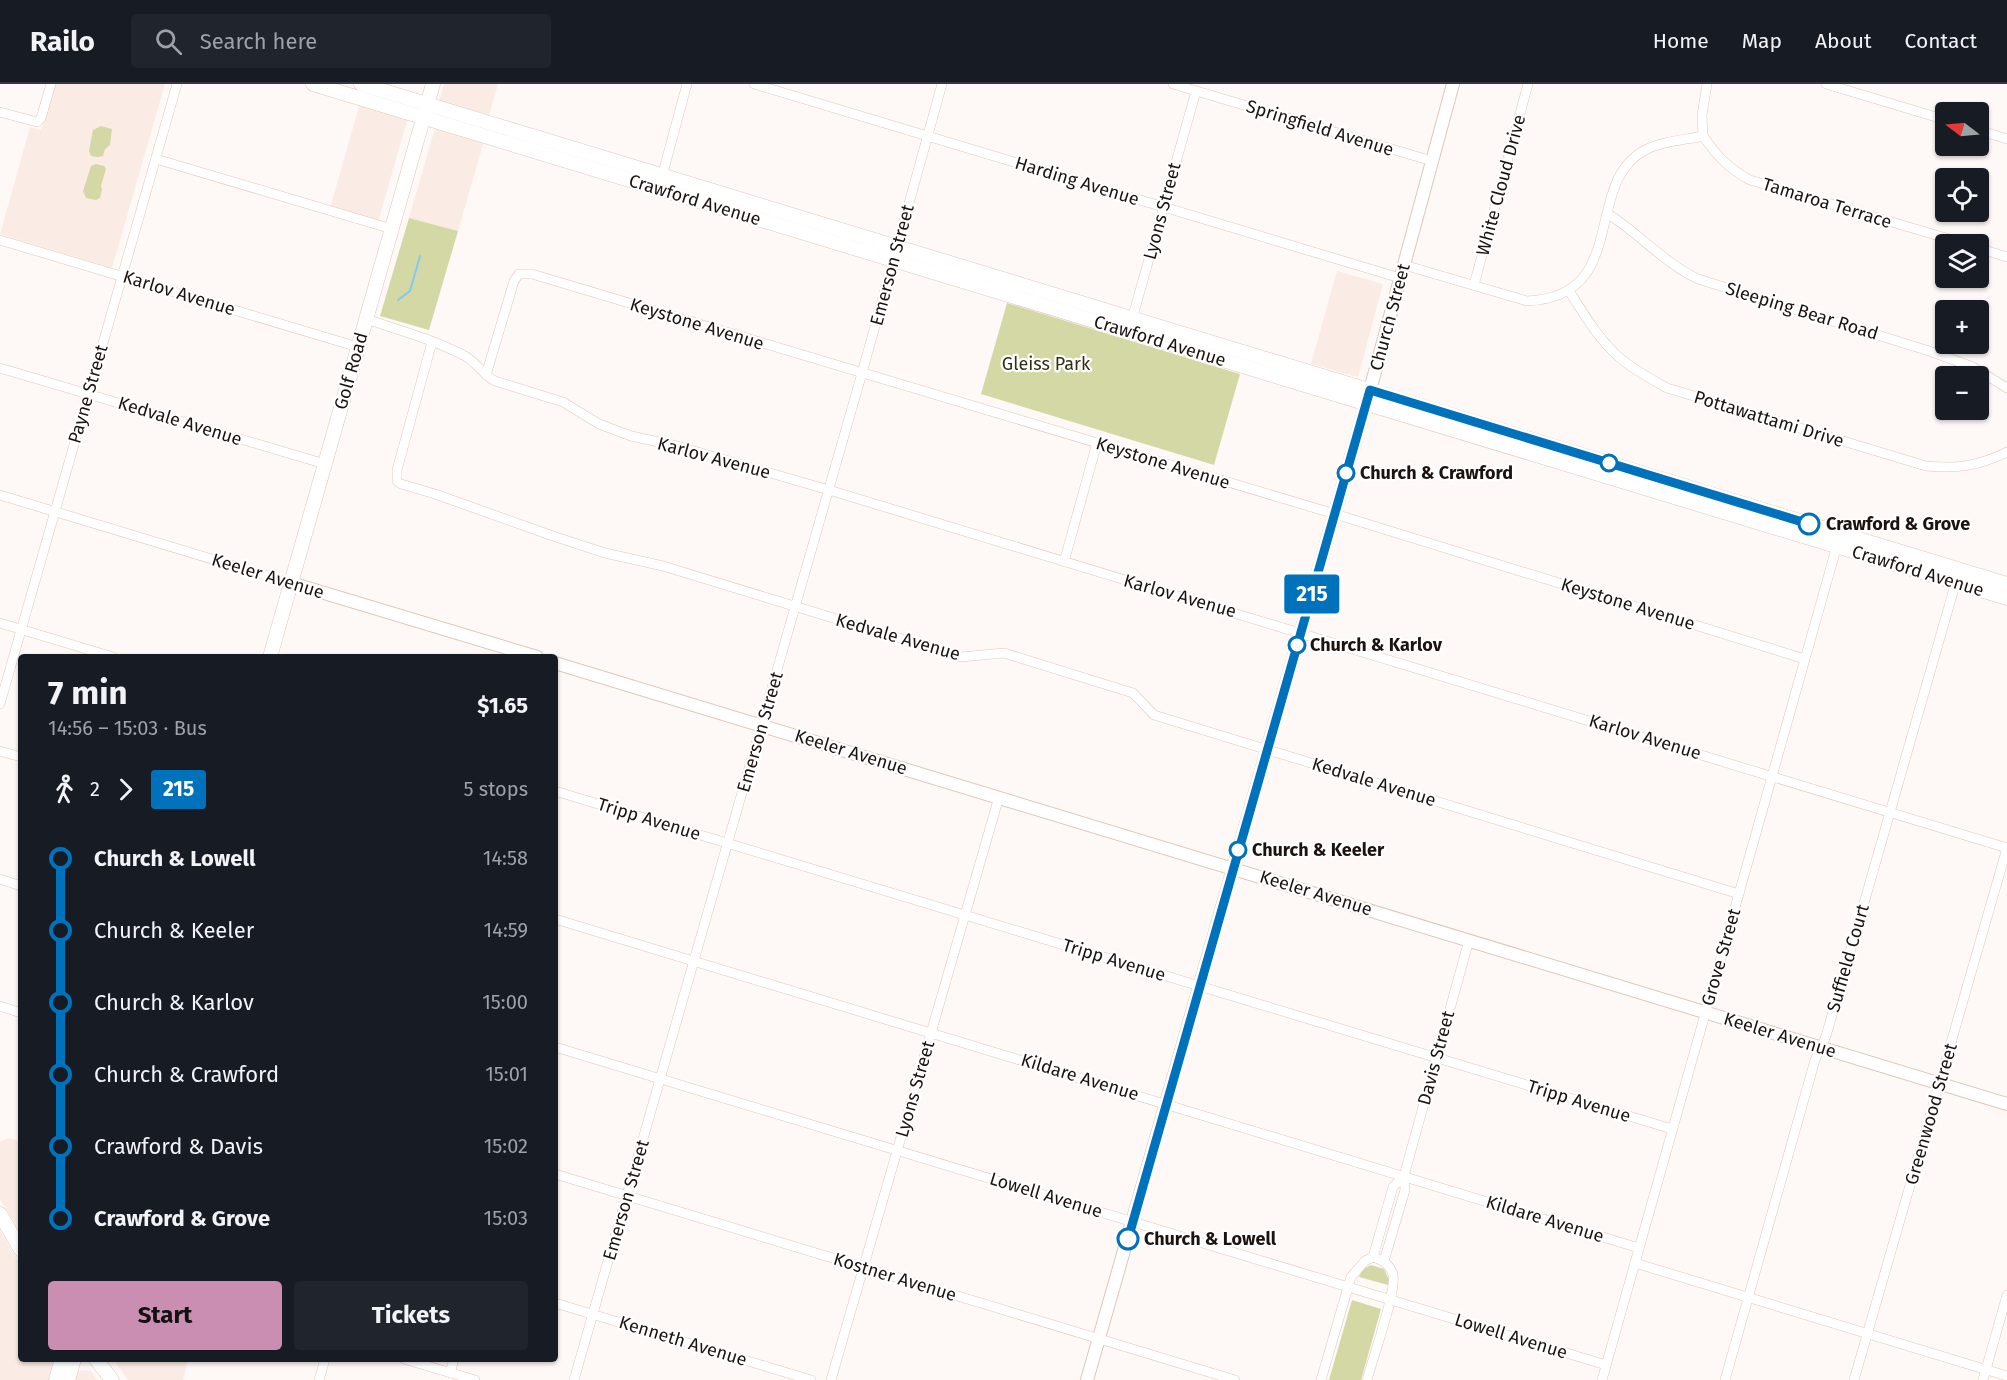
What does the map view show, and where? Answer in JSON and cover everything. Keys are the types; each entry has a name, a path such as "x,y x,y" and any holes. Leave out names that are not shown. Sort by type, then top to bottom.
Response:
{"main road":[{"name":"Crawford Avenue","path":"313,84 426,110 1957,576 2007,585"},
{"name":"Crawford Avenue","path":"361,84 426,110"},
{"name":"Golf Road","path":"271,654 433,84"},
{"name":"Crawford Avenue","path":"1957,576 2007,598"},
{"path":"0,1214 18,1245"},
{"path":"56,1380 61,1362"},
{"path":"68,1380 73,1362"},
{"path":"98,1362 112,1380"}],"street":[{"path":"0,112 37,122 41,118 51,84"},
{"name":"Payne Street","path":"0,704 177,84"},
{"path":"660,182 687,84"},
{"name":"Harding Avenue","path":"754,84 1400,278"},
{"name":"Emerson Street","path":"574,1380 829,490 942,84"},
{"name":"Springfield Avenue","path":"1173,84 1432,161"},
{"name":"Church Street","path":"1087,1380 1335,514 1453,84"},
{"name":"White Cloud Drive","path":"1474,285 1528,84"},
{"path":"1404,265 1527,301 1541,300 1569,291 1587,272 1594,259 1615,186 1622,172 1632,160 1644,151 1660,145 1703,136 1702,115 1707,84"},
{"path":"1828,84 1935,117"},
{"name":"Lyons Street","path":"1131,325 1196,91"},
{"path":"1989,133 2007,139"},
{"name":"Tamaroa Terrace","path":"1703,136 1724,163 1750,180 1935,235"},
{"path":"156,159 392,229"},
{"name":"Sleeping Bear Road","path":"1608,214 1669,262 1698,279 1929,351 1973,367 2007,388"},
{"name":"Karlov Avenue","path":"0,240 358,347"},
{"path":"1989,251 2007,257"},
{"name":"Keystone Avenue","path":"486,375 512,285 519,274 532,274 1335,514 1805,659"},
{"name":"Pottawattami Drive","path":"1569,291 1602,339 1619,357 1642,374 1667,388 1926,466 1966,467 2007,452"},
{"name":"Karlov Avenue","path":"366,320 432,342 472,360 495,381 563,402 599,424 618,432 677,446 829,490 2007,848"},
{"name":"Kedvale Avenue","path":"432,342 397,470 397,481 401,484 446,497 563,540 663,566 961,657 1004,653 1133,693 1154,715 1739,894"},
{"name":"Kedvale Avenue","path":"0,368 325,464"},
{"path":"1064,562 1097,443"},
{"name":"Keeler Avenue","path":"0,495 522,654"},
{"name":"Grove Street","path":"1602,1380 1839,540"},
{"name":"Suffield Court","path":"1725,1380 1815,1060 1821,1048 1957,576"},
{"path":"0,623 102,654"},
{"name":"Keeler Avenue","path":"558,664 2007,1104"},
{"path":"0,751 18,756"},
{"name":"Tripp Avenue","path":"558,792 1672,1129"},
{"name":"Lyons Street","path":"831,1380 999,797"},
{"name":"Greenwood Street","path":"1854,1380 2007,848"},
{"path":"0,879 18,885"},
{"name":"Kildare Avenue","path":"558,920 1639,1248"},
{"name":"Davis Street","path":"1384,1261 1405,1190 1404,1176 1469,940"},
{"path":"0,1006 18,1012"},
{"name":"Lowell Avenue","path":"558,1048 1606,1365"},
{"name":"Kostner Avenue","path":"558,1175 1235,1380"},
{"name":"Davis Street","path":"1321,1380 1348,1287 1357,1268 1373,1257 1393,1188 1404,1176"},
{"path":"1367,1380 1390,1299 1394,1276 1384,1261 1373,1257"},
{"path":"1635,1263 2007,1376"},
{"path":"1983,1380 2007,1295"},
{"name":"Kenneth Avenue","path":"558,1304 811,1380"},
{"path":"319,1380 324,1362"},
{"path":"414,1362 475,1380"},
{"path":"450,1373 453,1362"}],"shaded area":[{"path":"55,84 165,84 112,268 0,234 30,127 41,130"},
{"path":"444,84 498,84 489,115 439,101"},
{"path":"360,103 403,115 407,121 377,226 329,212"},
{"path":"435,128 484,141 458,231 409,218"},
{"path":"1337,271 1383,284 1358,377 1311,364"},
{"path":"8,1138 18,1141 18,1228 0,1199 0,1142"},
{"path":"0,1231 18,1261 18,1362 55,1362 50,1380 0,1380"},
{"path":"115,1362 188,1362 183,1380 128,1380"},
{"path":"78,1371 91,1371 97,1380 74,1380"}],"green space":[{"path":"101,126 112,129 110,145 105,149 103,156 91,156 89,151 93,130"},
{"path":"96,164 106,169 100,198 96,200 86,198 83,191 91,166"},
{"path":"409,218 458,231 429,330 380,316"},
{"name":"Gleiss Park","path":"1007,303 1240,374 1214,465 981,394"},
{"path":"1371,1265 1384,1269 1389,1280 1388,1285 1359,1277 1362,1270"},
{"path":"1352,1300 1381,1309 1361,1380 1329,1380"}],"waterway":[{"path":"398,300 410,291 420,256"}],"bus line":[{"name":"215","path":"1128,1239 1370,390 1809,524"}],"place":[{"name":"Church & Crawford","path":"1346,473"},
{"name":"Crawford & Grove","path":"1809,524"},
{"name":"Church & Karlov","path":"1297,645"},
{"name":"Church & Keeler","path":"1238,850"},
{"name":"Church & Lowell","path":"1128,1239"}]}
